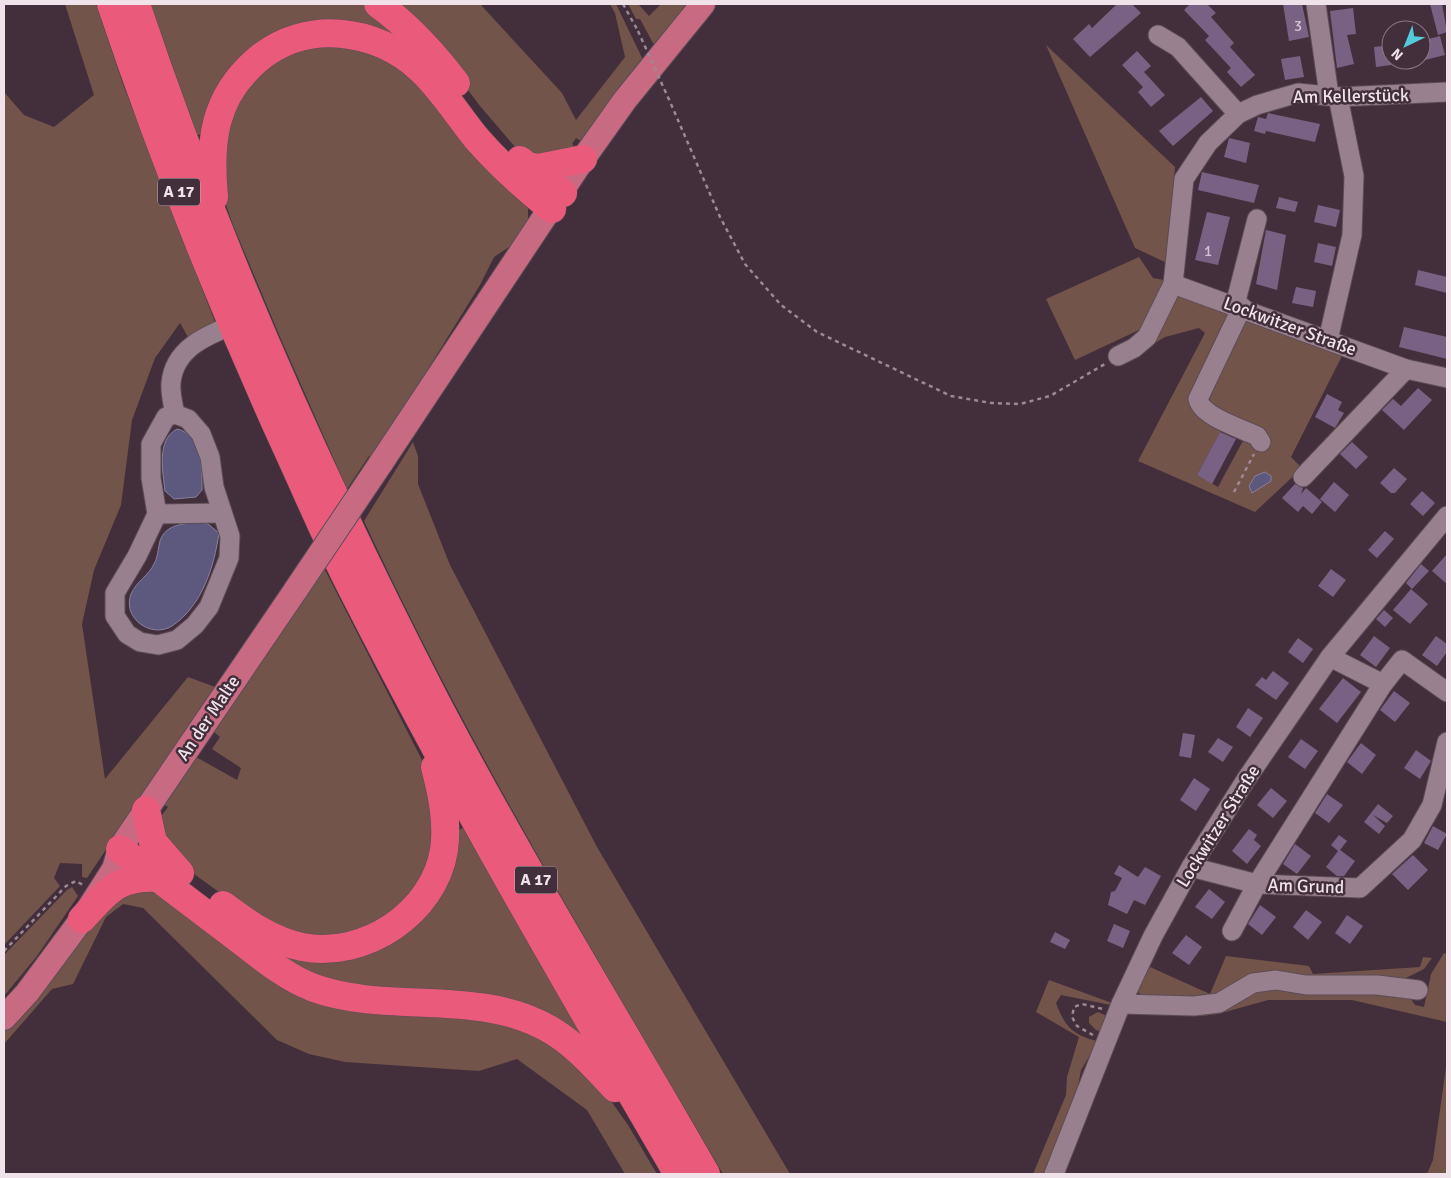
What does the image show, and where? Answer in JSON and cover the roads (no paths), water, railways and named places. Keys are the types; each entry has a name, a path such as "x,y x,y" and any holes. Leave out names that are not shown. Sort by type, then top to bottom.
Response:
{"highway":[{"name":"A 17","path":"111,4 174,179 232,326 351,588 426,732 576,1000 678,1174"},
{"name":"A 17","path":"136,4 217,224 261,333 327,480 433,695 489,799 706,1174"},
{"path":"378,4 426,46 505,146 527,166 557,201"},
{"path":"217,224 212,178 213,138 219,112 231,89 263,55 290,41 323,33 340,33 371,39 398,51 408,58 445,96 498,163 557,201"},
{"path":"527,166 538,168 583,159"},
{"path":"124,844 169,876 272,938 304,947 352,946 377,936 400,922 424,898 440,867 444,850 445,814 442,792 426,732"},
{"path":"146,810 153,842 169,876 269,962 311,987 351,998 458,1006 514,1014 553,1031 581,1052 647,1122"},
{"path":"82,919 116,885 123,881 143,877 169,876"}],"main road":[{"name":"An der Malte","path":"4,1018 27,993 82,919 114,869 124,844 146,810 557,201 583,159 625,100 703,4"},
{"name":"An der Malte","path":"4,1000 48,948 104,862 124,844"}],"street":[{"path":"1316,4 1334,96 1354,176 1352,235 1328,340"},
{"path":"1158,35 1178,48 1238,114"},
{"name":"Am Kellerstück","path":"1173,284 1184,179 1208,143 1238,114 1257,105 1298,93 1334,96 1447,92"},
{"path":"1257,219 1239,306 1198,399 1200,405 1207,413 1257,436 1261,442"},
{"path":"1118,356 1134,348 1147,337 1173,284"},
{"name":"Lockwitzer Straße","path":"1173,284 1239,306 1406,369 1447,378"},
{"path":"175,414 170,385 174,369 182,355 211,334 232,326"},
{"path":"1303,477 1406,369"},
{"path":"175,414 188,419 201,434 210,457 214,487 230,536 229,558 208,607 195,624 177,640 158,645 140,642 126,634 115,616 115,593 137,556 157,514 150,478 151,444 166,417 175,414"},
{"path":"157,514 222,513"},
{"name":"Lockwitzer Straße","path":"1054,1174 1119,1009 1153,936 1191,867 1248,778 1330,657 1447,516"},
{"path":"1330,657 1383,684"},
{"name":"Am Grund","path":"1232,931 1256,884 1383,684 1402,660 1447,692"},
{"name":"Am Grund","path":"1191,867 1256,884 1360,888 1412,840 1432,805 1447,742"},
{"path":"1119,1009 1220,1003 1253,983 1276,980 1306,985 1377,985 1418,990"}]}
